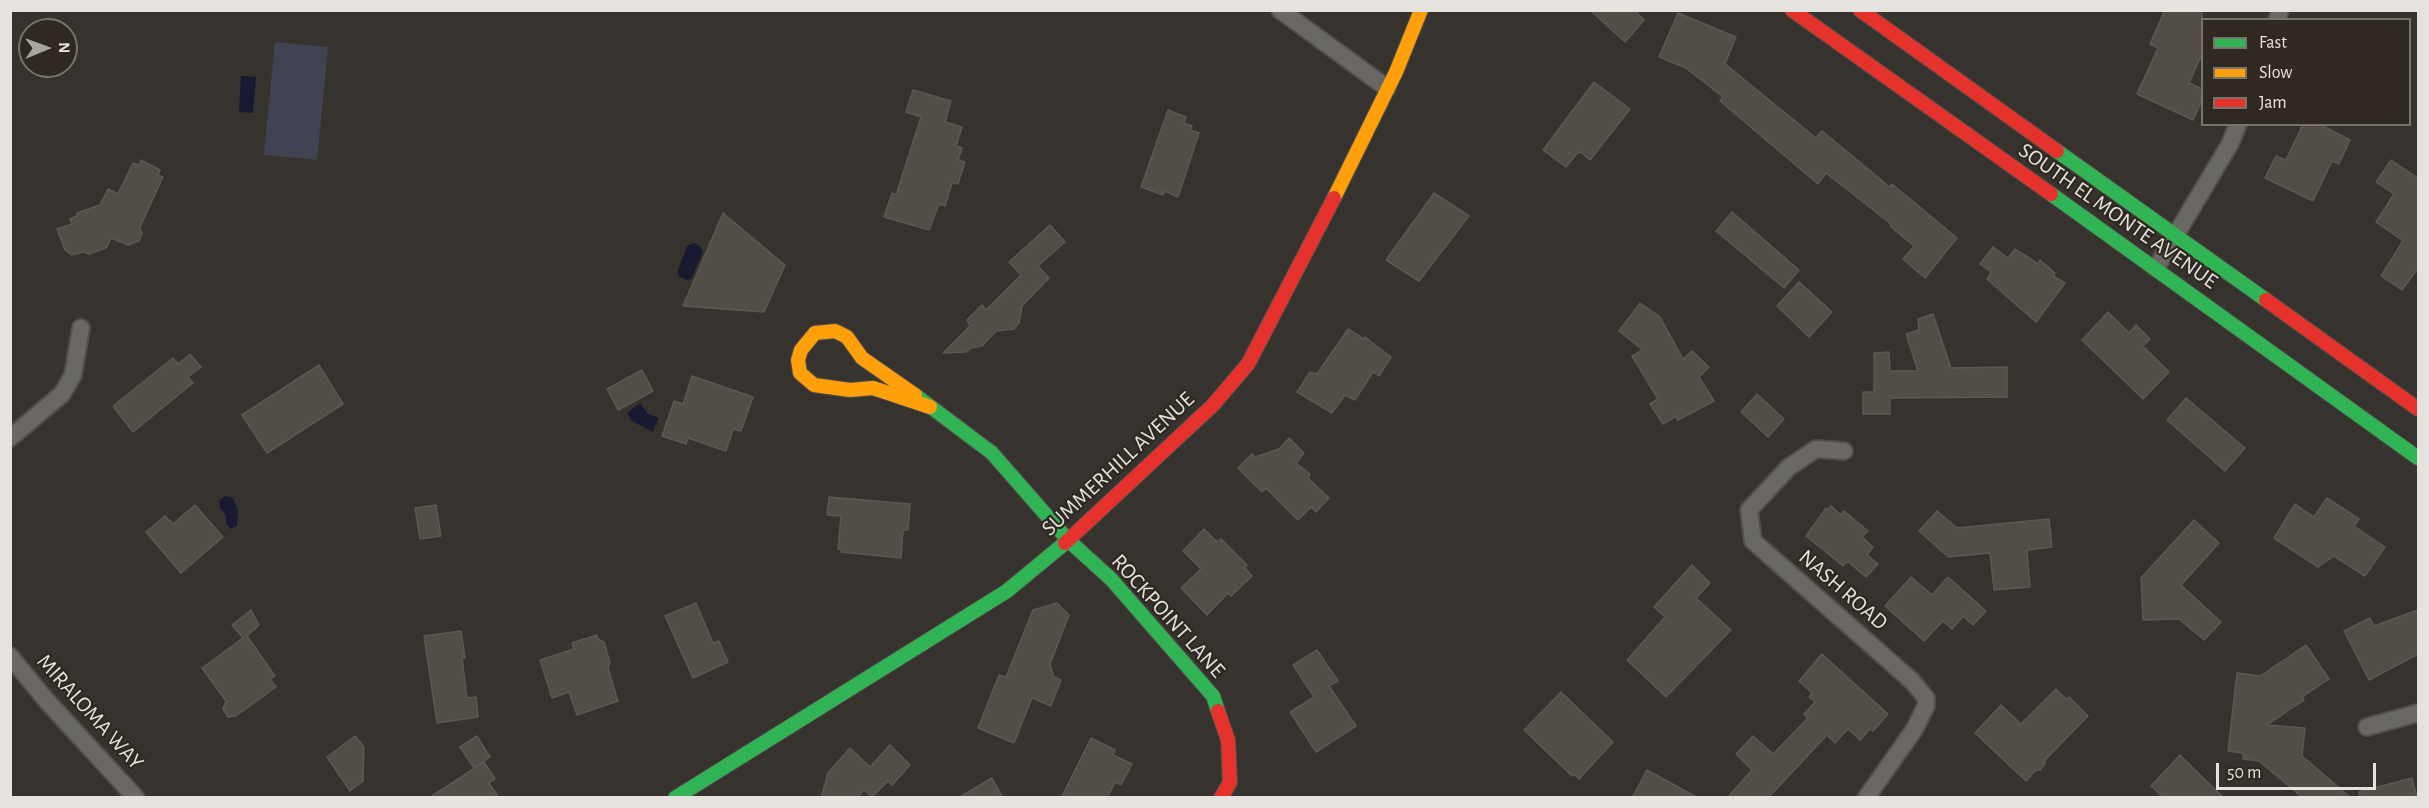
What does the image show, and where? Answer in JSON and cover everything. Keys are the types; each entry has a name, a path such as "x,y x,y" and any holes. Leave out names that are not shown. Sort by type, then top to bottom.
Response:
{"street":[{"path":"1280,10 1387,88"},
{"name":"SUMMERHILL AVENUE","path":"675,798 1007,591 1068,540 1213,405 1248,364 1364,140 1396,72 1421,10"},
{"name":"SOUTH EL MONTE AVENUE","path":"1792,10 2417,453"},
{"name":"SOUTH EL MONTE AVENUE","path":"1860,10 2418,409"},
{"path":"2156,268 2230,144 2237,126"},
{"path":"10,438 62,394 73,375 81,328"},
{"name":"ROCKPOINT LANE","path":"930,407 873,388 850,390 814,385 800,374 798,360 801,350 815,333 835,331 847,337 862,358 930,407 992,453 1068,540 1111,579 1213,696 1228,740 1230,782 1221,798"},
{"name":"NASH ROAD","path":"1844,451 1816,449 1789,467 1749,510 1753,541 1912,681 1926,698 1926,706 1914,730 1866,798"},
{"name":"MIRALOMA WAY","path":"10,656 46,700 136,798"},
{"path":"2367,727 2418,712"}],"shaded area":[{"path":"275,42 328,47 317,160 264,155"}],"water":[{"path":"241,76 256,77 253,113 239,112"},
{"path":"694,243 700,246 703,252 691,279 686,280 678,276 678,270 687,246"},
{"path":"640,403 648,414 659,418 653,432 632,421 627,413"},
{"path":"225,496 233,498 238,510 237,526 230,529 226,523 226,516 220,508 219,500"}],"building":[{"path":"1590,10 1634,10 1644,20 1625,42"},
{"path":"2165,10 2202,10 2201,56 2189,83 2201,89 2201,102 2193,120 2137,94 2158,48 2150,44"},
{"path":"1678,13 1736,37 1725,64 1816,138 1822,131 1890,187 1892,184 1957,238 1925,278 1903,259 1914,246 1890,226 1891,224 1826,173 1818,184 1720,101 1723,97 1686,68 1659,57"},
{"path":"1594,82 1630,109 1590,160 1579,151 1566,167 1543,150"},
{"path":"913,90 951,101 945,122 962,127 956,146 962,148 958,160 965,162 958,184 952,183 945,206 939,204 929,230 884,217 892,193 896,195 921,117 906,112"},
{"path":"1168,110 1186,117 1184,123 1192,126 1190,130 1199,133 1178,197 1165,191 1163,195 1141,187"},
{"path":"2302,126 2323,126 2350,140 2339,164 2332,161 2313,201 2265,178 2276,156 2286,160"},
{"path":"141,160 160,170 158,175 163,177 140,227 142,234 139,241 128,245 111,238 106,248 89,254 83,252 72,255 65,250 57,229 72,224 70,219 77,216 77,213 100,205 108,189 118,194 133,163 139,165"},
{"path":"2391,160 2418,178 2418,268 2402,290 2381,276 2403,241 2376,222 2394,194 2376,182"},
{"path":"1434,193 1469,216 1419,281 1386,260"},
{"path":"1732,212 1799,270 1784,288 1716,231"},
{"path":"723,213 785,265 764,312 683,306"},
{"path":"1050,225 1065,242 1038,266 1049,278 1022,306 1019,323 1014,329 996,331 982,346 971,348 966,352 943,353 970,326 967,320 982,305 986,310 1021,275 1009,262"},
{"path":"1993,247 2008,258 2015,249 2038,264 2040,260 2055,273 2053,276 2065,283 2036,322 1987,279 1991,272 1980,264"},
{"path":"1799,282 1832,312 1809,337 1777,306"},
{"path":"1640,303 1660,317 1683,359 1692,351 1709,367 1699,377 1714,401 1678,420 1676,416 1663,424 1650,404 1658,399 1632,356 1643,350 1619,331"},
{"path":"2108,312 2129,333 2136,325 2150,339 2143,346 2169,372 2143,399 2082,340"},
{"path":"1933,314 1951,368 2007,367 2007,397 1890,398 1890,414 1863,414 1863,392 1874,392 1874,353 1889,352 1890,371 1918,371 1906,334 1919,330 1918,319"},
{"path":"1348,329 1364,339 1365,337 1391,357 1379,376 1373,372 1355,400 1345,395 1332,413 1297,392 1310,372 1317,374"},
{"path":"190,354 201,367 188,377 193,383 133,432 113,406 173,358 178,364"},
{"path":"319,365 343,404 267,453 242,415"},
{"path":"642,370 653,391 618,410 607,389"},
{"path":"692,376 753,397 741,431 733,429 726,451 688,438 686,444 662,436 674,401 683,404"},
{"path":"1757,394 1784,419 1768,437 1741,412"},
{"path":"2186,398 2245,448 2225,471 2167,420"},
{"path":"1289,438 1304,453 1296,463 1310,474 1308,478 1329,498 1316,512 1311,507 1298,520 1266,488 1262,492 1238,468 1252,454 1255,457 1279,449"},
{"path":"829,497 910,504 908,530 903,530 901,558 841,552 842,550 838,549 841,516 827,515"},
{"path":"2327,498 2359,519 2354,526 2385,547 2365,576 2334,556 2318,567 2274,538 2295,504 2314,517"},
{"path":"195,505 223,537 181,573 146,532 165,516 173,524"},
{"path":"436,505 441,536 420,539 415,508"},
{"path":"1831,506 1841,515 1844,511 1868,531 1862,537 1873,547 1867,555 1878,564 1866,577 1847,561 1843,566 1806,536 1826,508"},
{"path":"1937,511 1957,528 2049,519 2052,547 2027,550 2030,587 1994,590 1990,553 1948,557 1919,531"},
{"path":"2194,520 2219,543 2181,585 2221,622 2204,640 2179,619 2143,620 2141,578"},
{"path":"1204,529 1217,542 1221,539 1247,565 1245,568 1252,576 1231,596 1228,593 1207,615 1181,588 1201,569 1183,551"},
{"path":"1692,565 1710,583 1696,598 1731,630 1666,697 1627,660 1665,617 1654,607"},
{"path":"1911,577 1932,595 1948,577 1986,611 1973,625 1963,616 1952,629 1943,621 1924,641 1885,606"},
{"path":"696,603 713,643 719,641 728,662 693,678 665,616"},
{"path":"1057,603 1069,615 1050,664 1054,677 1061,680 1051,706 1032,698 1014,743 978,728 999,675 1006,677 1033,610"},
{"path":"251,610 259,625 247,636 275,676 270,679 276,687 236,716 228,717 223,709 226,701 202,668 243,638 232,625"},
{"path":"2418,610 2418,654 2369,680 2344,631 2370,618 2374,626"},
{"path":"461,631 467,698 476,697 478,717 437,723 424,636"},
{"path":"597,635 599,640 604,642 610,663 608,668 618,701 577,715 569,692 552,698 540,660 574,649 572,643"},
{"path":"2306,645 2329,679 2302,697 2304,700 2267,725 2305,728 2302,756 2351,798 2303,798 2259,761 2243,759 2243,753 2228,751 2237,673 2260,676"},
{"path":"1317,650 1338,681 1329,686 1356,726 1316,752 1290,712 1314,697 1293,665"},
{"path":"1822,654 1888,714 1873,731 1870,729 1860,740 1848,729 1835,743 1827,735 1768,798 1727,798 1752,770 1736,754 1753,736 1773,754 1808,718 1804,714 1815,702 1809,697 1812,693 1799,681"},
{"path":"2056,689 2066,699 2069,697 2088,716 2045,760 2040,770 2036,770 2026,781 1975,733 2001,705 2021,724"},
{"path":"1561,692 1613,742 1579,779 1574,774 1572,776 1524,730"},
{"path":"355,736 364,747 363,781 350,791 327,757"},
{"path":"477,736 490,757 474,768 460,747"},
{"path":"1091,738 1115,750 1113,755 1132,764 1121,785 1115,782 1107,798 1061,798"},
{"path":"890,745 910,765 892,785 888,781 872,797 864,790 857,798 821,798 828,773 850,748 870,767"},
{"path":"2180,755 2224,798 2164,798 2151,786"},
{"path":"484,762 495,779 489,783 499,798 429,798"},
{"path":"1647,770 1698,798 1632,798"},
{"path":"992,778 1003,798 958,798"},
{"path":"2412,778 2417,798 2360,798 2359,792"}],"traffic: fast":[{"path":"2057,151 2266,300"},
{"path":"2051,194 2418,458"},
{"path":"915,395 992,453 1068,540 1111,579 1213,696 1218,711"},
{"path":"675,798 1007,591 1065,543"}],"traffic: slow":[{"path":"1334,198 1396,72 1421,10"},
{"path":"915,395 862,358 847,337 835,331 815,333 801,350 798,360 800,373 814,385 850,390 873,388 930,407"}],"traffic: jam":[{"path":"1792,10 2051,194"},
{"path":"1860,10 2057,151"},
{"path":"1065,543 1213,405 1248,364 1334,198"},
{"path":"2266,300 2418,409"},
{"path":"1218,711 1228,740 1230,782 1221,798"}]}
